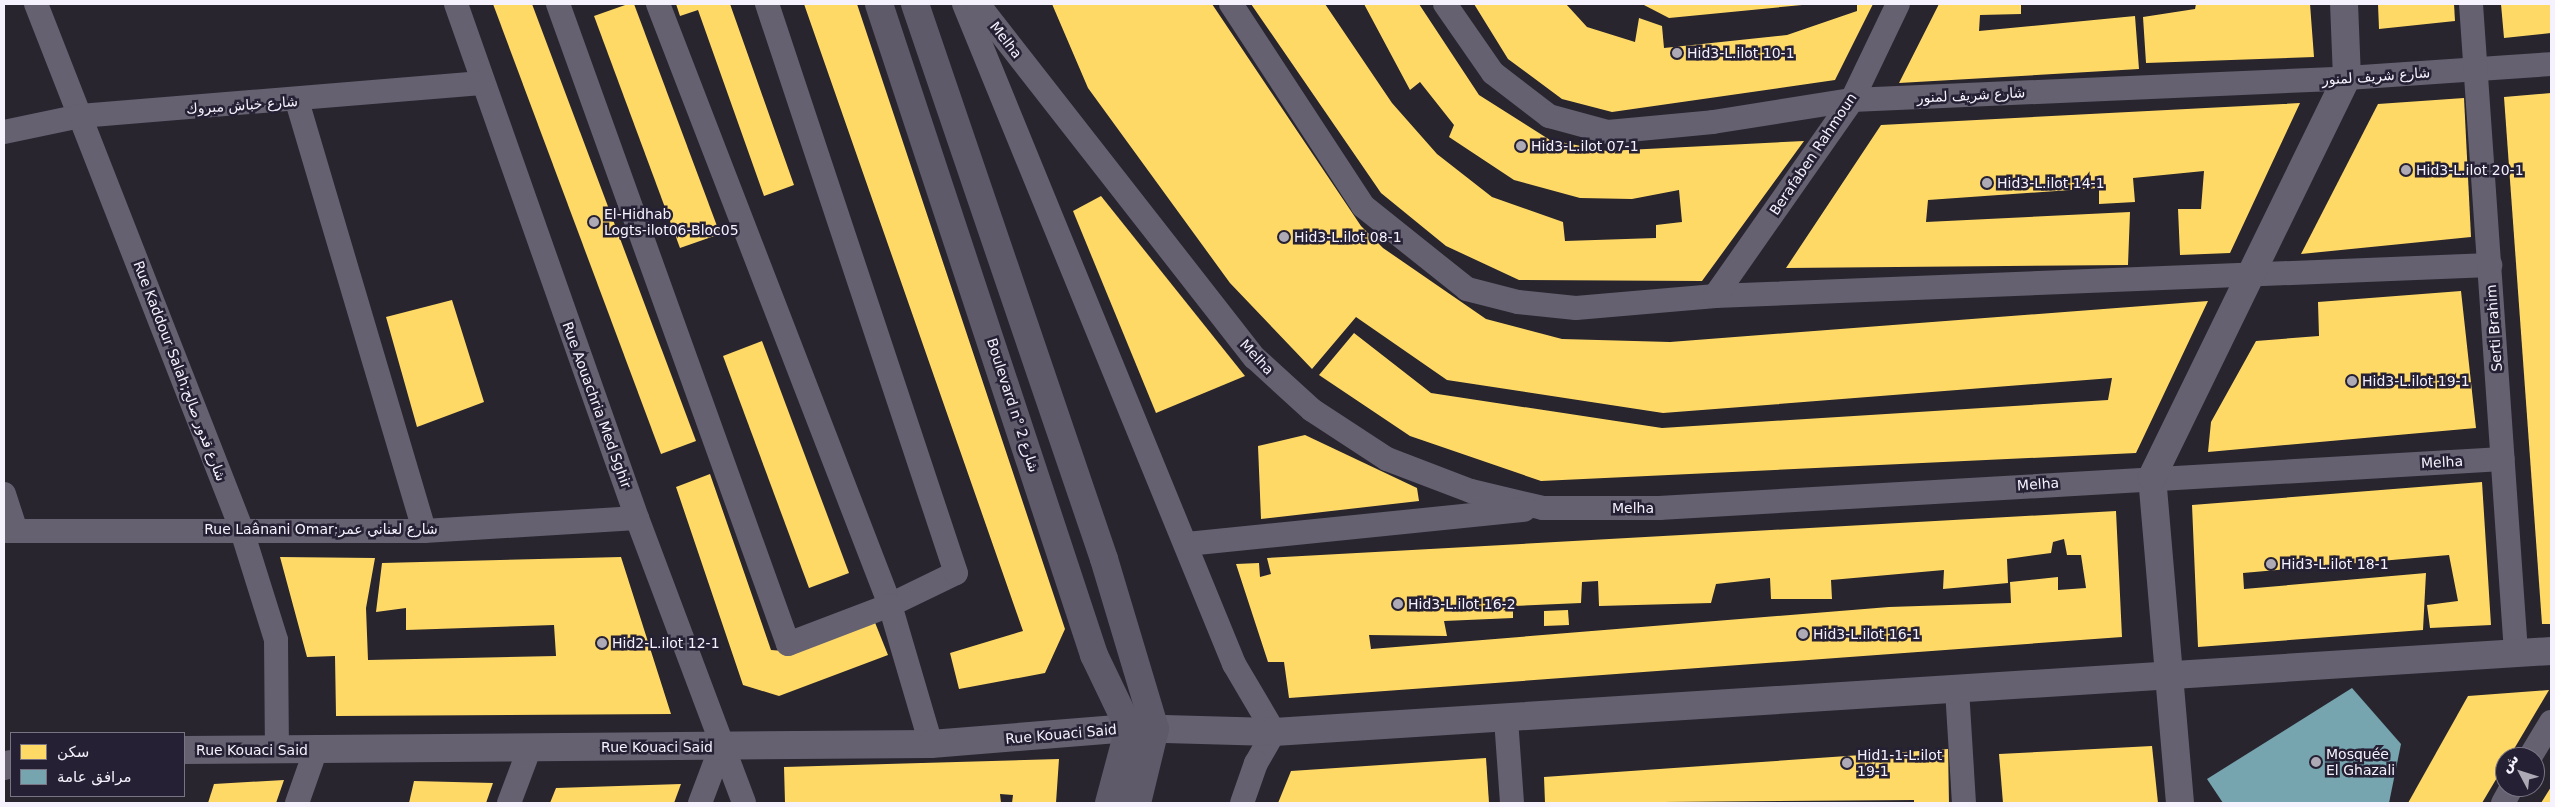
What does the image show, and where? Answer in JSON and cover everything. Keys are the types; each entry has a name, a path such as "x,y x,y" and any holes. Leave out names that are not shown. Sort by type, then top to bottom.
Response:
{"main road":[{"name":"Boulevard n° شارع 2","path":"879,4 1094,654 1142,728"},
{"path":"914,4 1104,559 1142,728 1137,803"},
{"path":"1110,803 1142,728"}],"street":[{"name":"Rue Kaddour Salah;شارع قدور صالح","path":"36,4 241,528 276,640 277,749"},
{"name":"Rue Aouachria Med Sghir","path":"456,4 482,83 637,518 721,747 744,803"},
{"path":"558,4 788,644 890,605 956,573 767,4"},
{"path":"658,4 890,605 930,744"},
{"path":"964,4 1187,544 1234,664 1274,732 1256,763 1242,803"},
{"name":"Melha","path":"978,4 1255,358 1312,410 1387,459 1471,491 1543,508 1659,508 2152,476 2503,459"},
{"path":"1231,4 1363,206 1467,289 1518,302 1576,308 1715,296 2250,277 2490,265"},
{"name":"شارع شريف لمنور","path":"1445,4 1493,73 1549,116 1608,132 1712,122 1852,100 2347,78 2551,64"},
{"name":"Berafaben Rahmoun","path":"1715,296 1852,100 1898,4"},
{"path":"2180,803 2152,476 2347,78 2344,4"},
{"name":"Serti Brahim","path":"2471,4 2516,653"},
{"name":"شارع خباش مبروك","path":"4,132 80,116 297,101 482,83"},
{"path":"297,101 424,531"},
{"path":"4,494 10,530"},
{"path":"1187,544 1543,508"},
{"name":"Rue Laânani Omar;شارع لعناني عمر","path":"10,530 241,528 424,531 637,518"},
{"name":"Rue Kouaci Said","path":"185,750 930,744 1142,728 1274,732 1506,719 2551,651"},
{"path":"1957,689 1964,803"},
{"path":"1506,719 1512,803"},
{"path":"2536,747 2551,722"},
{"path":"509,803 530,747"},
{"path":"700,803 721,747"},
{"path":"296,803 316,749"}],"building: سكن":[{"name":"El-Hidhab Logts-ilot06-Bloc05","path":"493,4 532,4 696,441 661,454"},
{"path":"628,4 634,4 720,234 680,248 594,16"},
{"path":"676,4 730,4 794,185 764,196 698,10 680,16"},
{"path":"804,4 857,4 1065,629 1045,673 959,689 950,653 1023,631"},
{"name":"Hid3-L.ilot 08-1","path":"1052,4 1212,4 1361,226 1383,248 1486,319 1562,339 1670,342 2208,301 2136,453 1541,481 1410,436 1319,375 1354,333 1431,393 1662,428 2108,400 2112,378 1663,413 1447,380 1356,317 1312,369 1230,283 1088,88"},
{"name":"Hid3-L.ilot 07-1","path":"1251,4 1325,4 1392,103 1437,154 1492,197 1563,222 1565,241 1656,238 1656,225 1682,222 1679,190 1632,199 1580,198 1514,180 1449,137 1454,125 1420,82 1410,90 1364,4 1419,4 1479,95 1550,140 1607,151 1804,141 1702,281 1519,280 1446,246 1381,193"},
{"name":"Hid3-L.ilot 10-1","path":"1474,4 1566,4 1587,27 1635,42 1639,18 1662,26 1664,48 1787,35 1857,11 1857,4 1873,4 1835,80 1612,112 1562,99 1508,59"},
{"name":"Hid3-L.ilot 10-1","path":"1642,4 1802,4 1802,5 1669,18"},
{"path":"1939,4 2021,4 2021,14 1980,15 1979,31 2135,16 2139,69 1899,83"},
{"path":"2196,4 2310,4 2314,57 2146,63 2143,17 2195,9"},
{"path":"2378,4 2454,4 2455,21 2379,29"},
{"path":"2501,4 2551,4 2551,33 2504,38"},
{"path":"2551,93 2551,624 2542,624 2504,97"},
{"name":"Hid3-L.ilot 20-1","path":"2464,98 2471,237 2301,254 2378,104"},
{"name":"Hid3-L.ilot 14-1","path":"2300,103 2230,253 2180,255 2178,209 2201,209 2204,171 2133,178 2135,202 2099,204 2099,188 1928,200 1926,222 2130,212 2128,265 1786,268 1881,125"},
{"path":"1101,196 1245,376 1156,413 1073,211"},
{"name":"Hid3-L.ilot 19-1","path":"2461,291 2476,428 2208,452 2211,422 2256,341 2319,336 2318,302"},
{"path":"452,300 484,402 417,427 386,317"},
{"path":"762,341 849,573 809,588 723,356"},
{"path":"1305,435 1417,488 1419,501 1261,519 1258,446"},
{"path":"710,474 771,650 797,652 874,620 888,655 779,696 743,685 676,487"},
{"name":"Hid3-L.ilot 18-1","path":"2482,482 2491,625 2430,628 2427,605 2458,601 2449,555 2243,573 2244,589 2426,573 2423,630 2198,647 2192,505"},
{"name":"Hid3-L.ilot 16-2","path":"2116,511 2122,637 1289,698 1284,662 1268,662 1236,564 1259,563 1260,577 1271,574 1267,558","holes":["2064,539 2067,555 2081,555 2086,588 2058,590 2058,577 2010,582 2011,603 1889,607 1371,649 1369,635 1447,636 1444,621 1513,618 1513,606 1581,603 1582,582 1598,581 1599,606 1711,603 1716,584 1770,578 1771,599 1832,599 1831,580 1944,570 1943,589 2008,583 2007,559 2051,553 2053,542"]},
{"name":"Hid2-L.ilot 12-1","path":"280,557 375,558 366,608 368,660 556,656 554,625 406,630 406,608 376,612 382,563 621,557 671,714 336,716 335,656 307,657"},
{"path":"1568,610 1569,625 1544,626 1544,611"},
{"path":"2549,690 2515,747 2495,747 2495,781 2482,803 2408,803 2468,696"},
{"path":"2152,746 2158,803 2003,803 1999,754"},
{"name":"Hid1-1-L.ilot 19-1","path":"1948,749 1949,803 1914,803 1914,800 1545,803 1544,777"},
{"path":"1486,758 1489,803 1278,803 1291,771"},
{"path":"1059,759 1056,803 1012,803 1013,795 1000,794 1001,803 785,803 784,767"},
{"path":"284,780 276,803 208,803 214,784"},
{"path":"414,781 493,783 486,803 409,803"},
{"path":"681,784 674,803 550,803 556,788"},
{"path":"2551,787 2551,803 2541,803"}],"building: مرافق عامة":[{"name":"Mosquée El Ghazali","path":"2352,688 2401,744 2389,803 2223,803 2207,779"}],"place":[{"name":"Hid3-L.ilot 10-1","path":"1677,53"},
{"name":"Hid3-L.ilot 07-1","path":"1521,146"},
{"name":"Hid3-L.ilot 20-1","path":"2406,170"},
{"name":"Hid3-L.ilot 14-1","path":"1987,183"},
{"name":"El-Hidhab Logts-ilot06-Bloc05","path":"594,222"},
{"name":"Hid3-L.ilot 08-1","path":"1284,237"},
{"name":"Hid3-L.ilot 19-1","path":"2352,381"},
{"name":"Hid3-L.ilot 18-1","path":"2271,564"},
{"name":"Hid3-L.ilot 16-2","path":"1398,604"},
{"name":"Hid3-L.ilot 16-1","path":"1803,634"},
{"name":"Hid2-L.ilot 12-1","path":"602,643"},
{"name":"Mosquée El Ghazali","path":"2316,762"},
{"name":"Hid1-1-L.ilot 19-1","path":"1847,763"}]}
